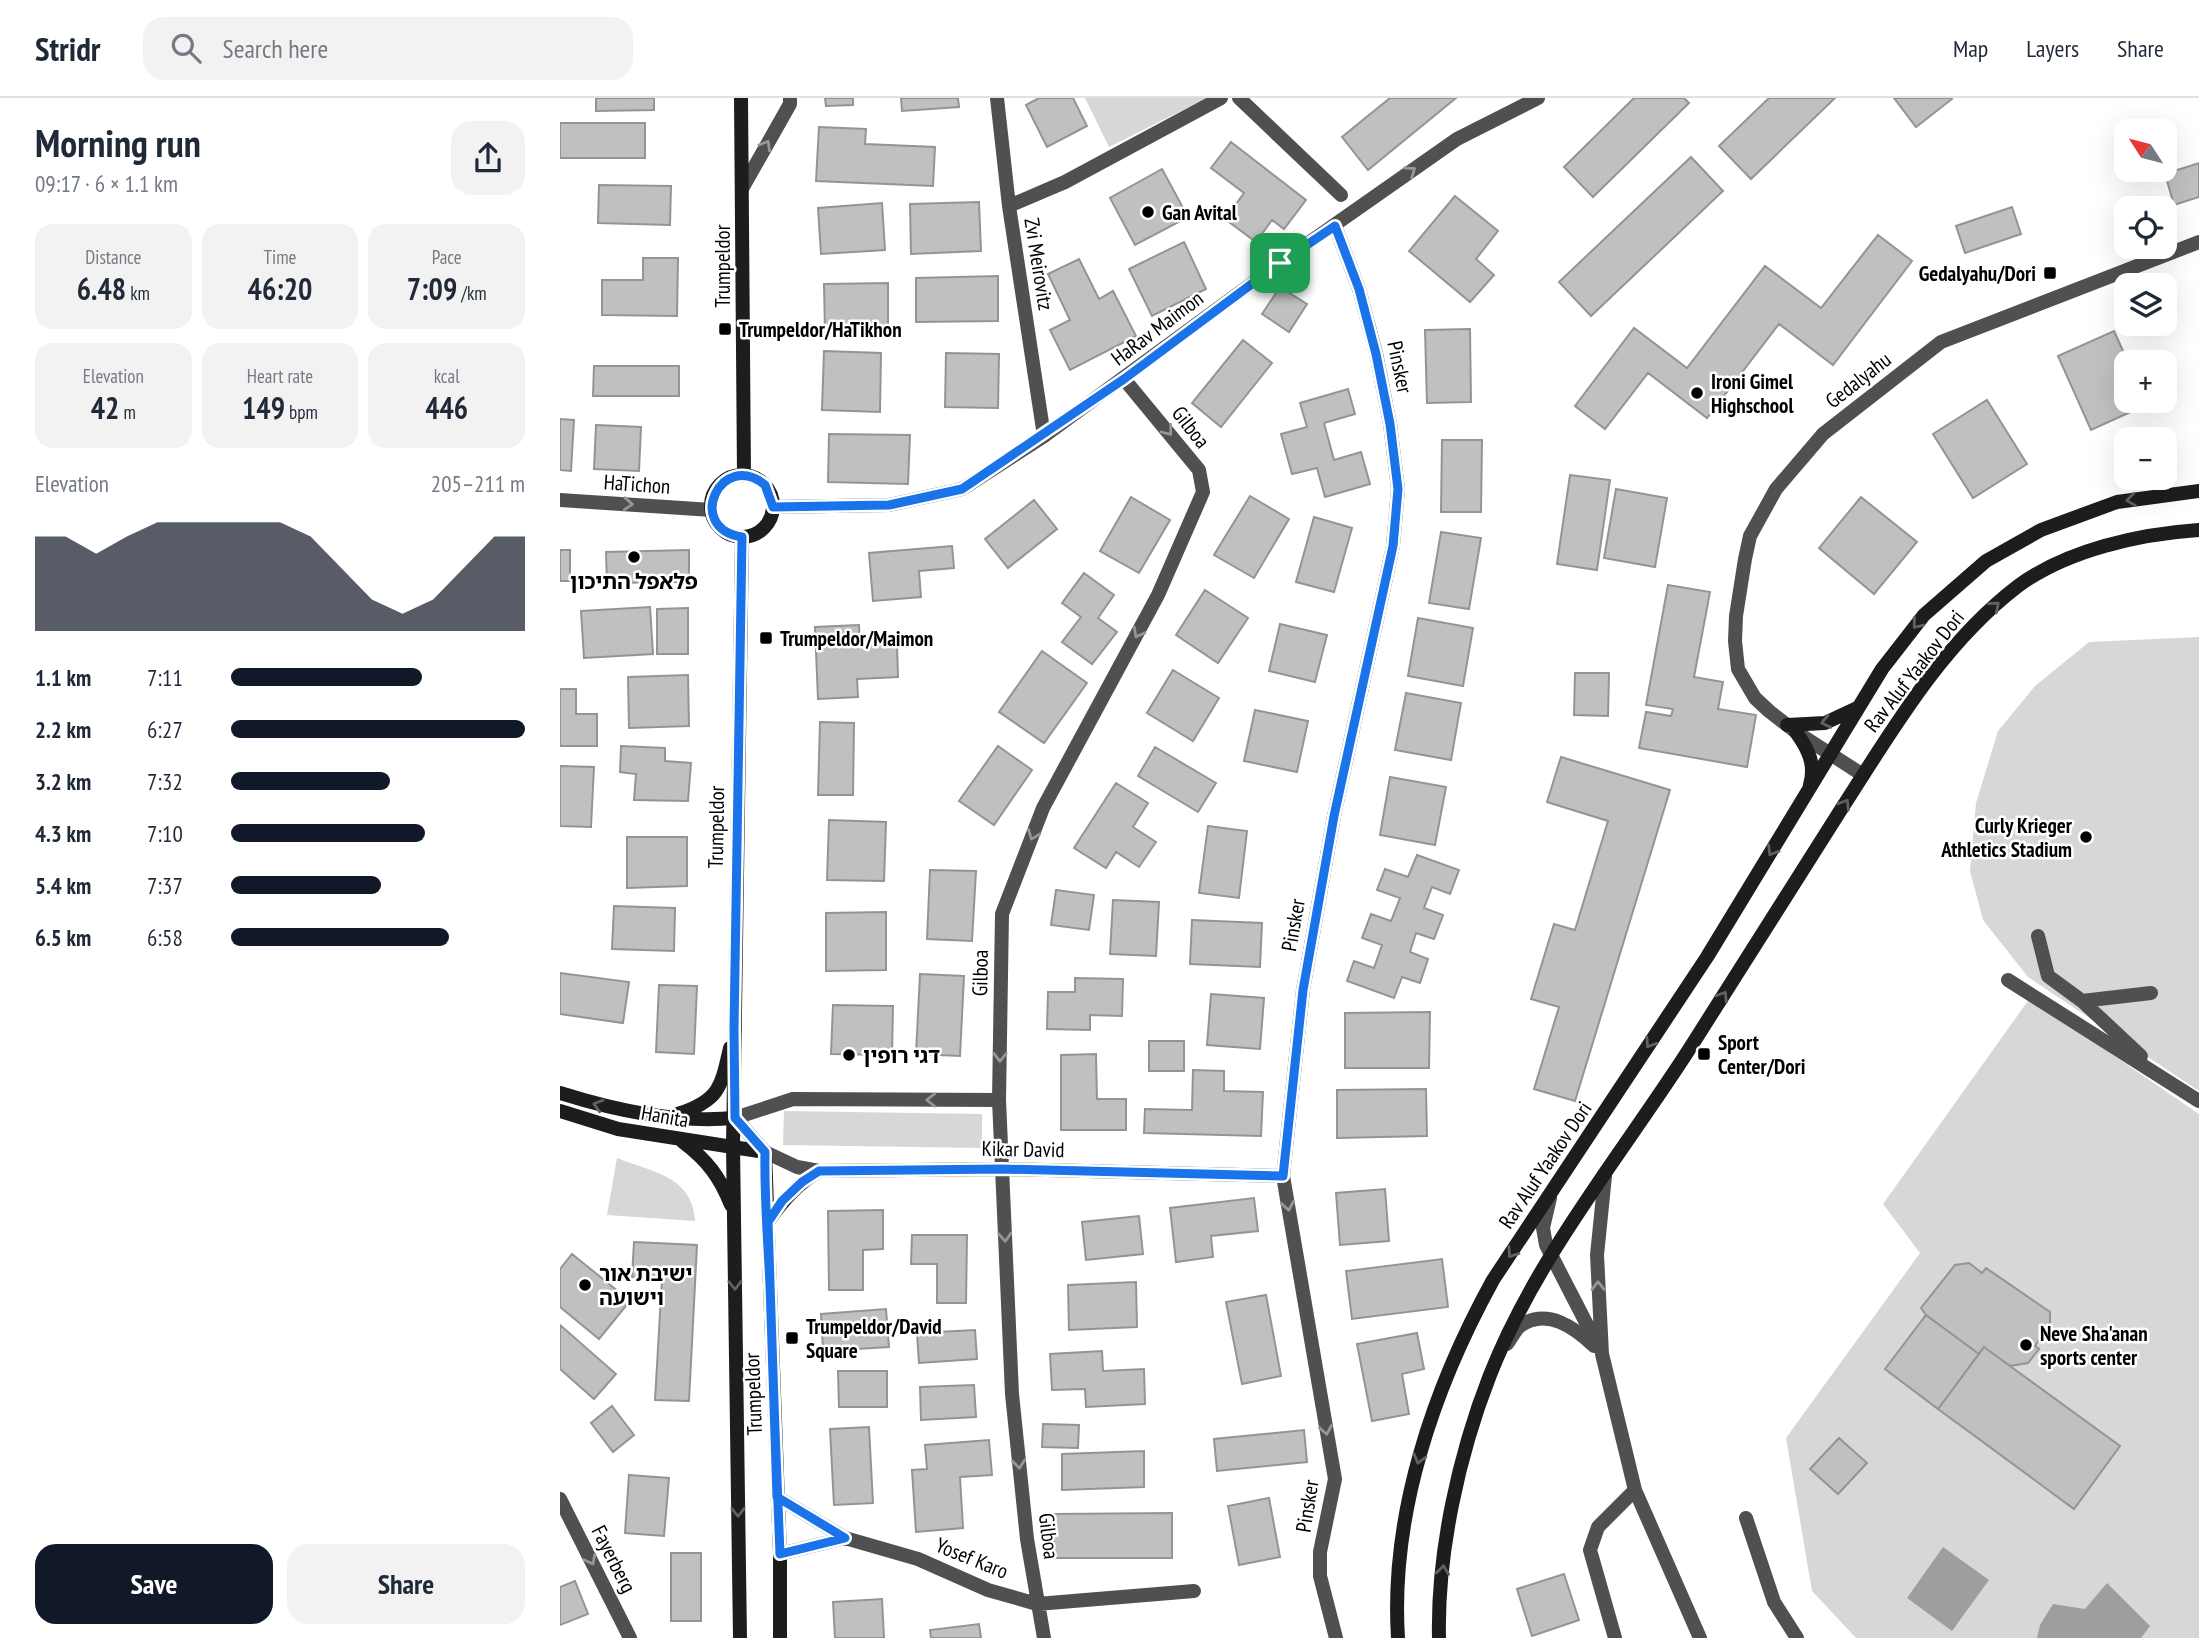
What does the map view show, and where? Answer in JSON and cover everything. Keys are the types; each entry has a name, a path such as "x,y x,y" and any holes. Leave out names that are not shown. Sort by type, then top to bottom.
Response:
{"main road":[{"name":"Trumpeldor","path":"741,98 744,476"},
{"path":"744,476 765,485 773,507 772,515 764,528 742,537 725,532 714,519 712,501 720,485 727,480 744,476"},
{"name":"Rav Aluf Yaakov Dori","path":"1398,1638 1400,1572 1405,1522 1413,1483 1435,1410 1475,1313 1493,1280 1707,957 1882,669 1924,615 1986,561 2041,530 2117,502 2199,491"},
{"name":"Rav Aluf Yaakov Dori","path":"1439,1638 1441,1584 1458,1483 1472,1425 1499,1355 1525,1302 1908,707 1952,649 1983,616 2020,584 2064,561 2108,546 2173,532 2199,530"},
{"name":"Trumpeldor","path":"740,1638 733,1147 742,537"},
{"path":"1808,793 1813,769 1811,757 1791,729 1825,723 1861,705"},
{"path":"667,1118 694,1109 721,1087 734,1029"},
{"name":"Hanita","path":"560,1093 607,1108 667,1118 735,1118"},
{"name":"Hanita","path":"560,1111 618,1129 681,1141 765,1152"},
{"path":"735,1118 765,1152"},
{"path":"681,1141 710,1165 725,1189 735,1216"},
{"name":"Trumpeldor","path":"765,1152 780,1554 780,1638"},
{"path":"768,1222 782,1201 802,1182 819,1171"}],"street":[{"name":"Zvi Meirovitz","path":"997,98 1009,206 1044,436"},
{"path":"1009,206 1065,182 1221,98"},
{"path":"1240,98 1341,195"},
{"name":"HaRav Maimon","path":"773,507 889,505 962,489 1044,436 1280,263 1457,139 1538,98"},
{"path":"743,187 790,101"},
{"name":"Pinsker","path":"1335,226 1359,289 1376,354 1390,424 1398,489 1393,546 1334,816 1303,990 1283,1176 1335,1479 1320,1552 1320,1576 1336,1638"},
{"name":"Gedalyahu","path":"1831,755 1791,729 1755,698 1738,669 1735,641 1739,586 1750,536 1784,480 1823,435 1941,342 2199,242"},
{"name":"Gilboa","path":"1044,1638 1037,1604 1012,1394 999,1100 1002,914 1043,808 1158,596 1203,492 1199,470 1124,379"},
{"name":"HaTichon","path":"560,500 712,510"},
{"path":"1831,755 1863,775"},
{"path":"2038,936 2048,976 2082,1001 2165,1078"},
{"path":"2008,980 2199,1101"},
{"path":"2082,1001 2151,993"},
{"path":"735,1118 793,1100 999,1100"},
{"name":"Kikar David","path":"765,1152 797,1167 819,1171 1002,1169 1283,1176"},
{"path":"1605,1176 1597,1255 1602,1354 1634,1490 1700,1638"},
{"path":"1550,1196 1543,1228 1546,1245 1602,1354"},
{"path":"1499,1355 1520,1326 1548,1319 1566,1322 1602,1354"},
{"path":"1615,1638 1590,1550 1598,1527 1634,1490"},
{"path":"777,1497 845,1538"},
{"name":"Fayerberg","path":"560,1499 628,1635"},
{"path":"1746,1518 1774,1602 1797,1638"},
{"name":"Yosef Karo","path":"780,1554 845,1538 918,1559 988,1590 1037,1604 1194,1591"},
{"path":"612,1638 628,1635"}],"shaded area":[{"path":"1085,98 1207,98 1109,147"},
{"name":"Curly Krieger Athletics Stadium","path":"2199,637 2199,1091 2028,977 1983,920 1970,871 1976,803 1998,731 2035,686 2089,642"},
{"name":"Neve Sha'anan sports center","path":"2030,998 2199,1114 2199,1638 1856,1638 1812,1591 1786,1438 1920,1253 1883,1204"},
{"path":"784,1111 982,1114 982,1148 783,1145"},
{"path":"617,1158 657,1172 679,1185 693,1206 695,1221 607,1215"},
{"path":"1943,1547 1989,1580 1952,1631 1907,1598"},
{"path":"2107,1583 2150,1626 2141,1638 2037,1638 2040,1625 2053,1604 2085,1609"}],"building":[{"path":"596,98 654,98 654,110 596,111"},
{"path":"825,98 853,98 853,105 826,106"},
{"path":"901,98 958,98 959,107 902,111"},
{"path":"1039,98 1073,98 1087,126 1047,147 1026,105"},
{"path":"1390,98 1456,98 1368,170 1342,137"},
{"path":"1634,98 1684,98 1689,103 1593,197 1564,167"},
{"path":"1769,98 1835,98 1751,179 1719,146"},
{"path":"1894,98 1951,98 1952,99 1916,127"},
{"path":"560,123 645,123 645,158 560,158"},
{"path":"819,127 866,129 865,144 935,147 933,186 816,181"},
{"path":"1231,142 1306,200 1284,229 1272,220 1256,242 1225,219 1244,193 1211,168"},
{"path":"1691,157 1723,191 1591,316 1559,282"},
{"path":"2199,163 2199,197 2177,204 2177,196 2171,196 2167,182 2177,182 2177,170"},
{"path":"1162,169 1188,217 1135,245 1110,198"},
{"path":"599,185 671,186 670,225 598,223"},
{"path":"1455,196 1498,231 1476,259 1494,275 1470,302 1409,251"},
{"path":"979,202 981,251 911,254 910,204"},
{"path":"882,203 885,250 821,254 818,208"},
{"path":"2012,207 2021,234 1965,253 1956,226"},
{"path":"1878,235 1912,261 1833,365 1779,324 1707,418 1648,373 1605,429 1575,406 1634,328 1687,368 1765,266 1821,308"},
{"path":"1184,242 1206,289 1152,316 1129,269"},
{"path":"643,258 678,258 677,316 602,315 602,280 643,280"},
{"path":"1079,259 1099,299 1113,291 1136,336 1070,370 1050,330 1070,320 1048,274"},
{"path":"998,276 998,321 916,322 916,278"},
{"path":"888,283 888,330 825,332 824,284"},
{"path":"1280,287 1307,304 1289,332 1262,314"},
{"path":"1470,329 1471,402 1427,403 1425,330"},
{"path":"2114,331 2123,350 2114,350 2114,413 2128,413 2091,430 2058,356"},
{"path":"1243,340 1272,363 1221,427 1192,403"},
{"path":"824,351 881,353 880,412 822,410"},
{"path":"946,353 999,354 998,408 945,407"},
{"path":"594,366 679,366 679,396 593,396"},
{"path":"1348,389 1355,414 1324,423 1334,460 1361,452 1370,484 1325,497 1317,468 1292,474 1281,434 1307,427 1300,403"},
{"path":"1987,400 2027,464 1973,498 1933,434"},
{"path":"560,419 574,420 571,471 560,470"},
{"path":"596,425 641,427 639,471 594,469"},
{"path":"829,434 910,435 908,484 828,482"},
{"path":"1442,440 1482,440 1481,512 1441,512"},
{"path":"1570,475 1610,480 1597,570 1557,564"},
{"path":"1616,489 1667,498 1655,567 1604,558"},
{"path":"1250,496 1289,519 1254,578 1214,555"},
{"path":"1131,497 1170,520 1139,573 1100,551"},
{"path":"1861,497 1917,542 1874,594 1819,548"},
{"path":"1034,500 1057,529 1008,568 985,539"},
{"path":"1314,517 1352,528 1334,592 1296,582"},
{"path":"1441,532 1481,538 1469,609 1429,603"},
{"path":"952,546 954,568 919,571 921,597 873,601 869,553"},
{"path":"560,550 570,550 570,581 560,581"},
{"path":"689,550 689,582 607,583 606,552"},
{"path":"1084,573 1114,595 1098,618 1117,632 1092,664 1062,642 1081,617 1062,603"},
{"path":"1668,585 1710,592 1694,677 1723,682 1718,709 1756,715 1747,767 1639,748 1646,712 1671,716 1673,709 1646,705"},
{"path":"1205,590 1248,618 1218,663 1176,635"},
{"path":"650,607 653,654 584,658 581,611"},
{"path":"688,608 688,654 657,654 657,609"},
{"path":"1418,618 1473,628 1463,686 1408,676"},
{"path":"1280,624 1327,635 1315,682 1269,671"},
{"path":"859,625 860,646 897,644 898,677 857,679 858,697 818,699 815,627"},
{"path":"1042,651 1087,683 1044,743 999,712"},
{"path":"1173,670 1219,698 1193,741 1147,713"},
{"path":"1575,673 1609,673 1608,716 1574,715"},
{"path":"688,675 689,726 629,728 628,677"},
{"path":"560,689 576,689 576,714 597,714 597,746 560,746"},
{"path":"1406,693 1461,703 1451,760 1395,750"},
{"path":"1255,710 1308,721 1297,772 1244,761"},
{"path":"820,722 854,723 853,795 818,795"},
{"path":"621,746 665,748 665,761 691,763 688,801 634,800 636,774 620,772"},
{"path":"998,746 1032,770 994,825 959,801"},
{"path":"1155,747 1216,783 1198,812 1138,776"},
{"path":"1561,757 1670,790 1575,1101 1534,1089 1559,1007 1531,999 1554,924 1575,930 1608,821 1547,802"},
{"path":"560,766 594,767 591,827 560,826"},
{"path":"1390,777 1446,787 1435,845 1380,835"},
{"path":"1116,783 1148,803 1133,827 1156,842 1139,867 1116,852 1106,868 1074,848"},
{"path":"829,820 886,822 884,881 827,880"},
{"path":"1208,826 1247,831 1239,898 1199,893"},
{"path":"627,837 687,837 687,886 627,888"},
{"path":"1417,855 1459,870 1450,894 1432,887 1424,908 1443,915 1434,939 1416,933 1410,952 1428,959 1420,983 1402,977 1394,998 1347,981 1354,961 1374,968 1382,945 1362,938 1371,914 1391,921 1400,898 1377,890 1385,869 1408,877"},
{"path":"930,870 976,871 972,941 927,939"},
{"path":"1056,890 1094,895 1089,930 1051,925"},
{"path":"1113,900 1159,902 1156,956 1110,954"},
{"path":"614,906 675,908 674,951 612,949"},
{"path":"886,912 886,970 826,971 826,913"},
{"path":"1192,920 1262,923 1260,967 1190,964"},
{"path":"560,973 629,982 623,1023 560,1014"},
{"path":"920,974 964,976 960,1056 916,1054"},
{"path":"1075,978 1123,979 1122,1016 1090,1015 1090,1030 1047,1029 1048,992 1075,992"},
{"path":"659,985 697,986 694,1054 656,1052"},
{"path":"1211,994 1264,998 1260,1049 1207,1045"},
{"path":"833,1005 893,1006 892,1055 831,1054"},
{"path":"1430,1012 1429,1068 1345,1068 1345,1013"},
{"path":"1149,1041 1184,1041 1184,1071 1149,1071"},
{"path":"1096,1054 1097,1099 1126,1099 1126,1130 1061,1130 1061,1055"},
{"path":"1193,1070 1224,1071 1224,1091 1263,1092 1261,1136 1144,1133 1145,1109 1192,1110"},
{"path":"1426,1089 1427,1136 1337,1138 1337,1090"},
{"path":"1385,1189 1389,1241 1340,1245 1336,1193"},
{"path":"1254,1198 1258,1231 1211,1236 1213,1257 1176,1262 1170,1208"},
{"path":"883,1210 883,1249 863,1250 863,1290 829,1290 828,1211"},
{"path":"1139,1216 1143,1254 1086,1260 1082,1222"},
{"path":"912,1235 967,1235 966,1303 937,1303 937,1264 911,1264"},
{"path":"634,1242 697,1245 689,1401 655,1400 662,1279 632,1277"},
{"name":"ישיבת אור וישועה","path":"572,1254 630,1301 599,1339 560,1307 560,1269"},
{"path":"1442,1259 1448,1307 1352,1319 1346,1271"},
{"path":"1969,1263 1982,1273 1986,1268 2050,1312 2050,1324 2035,1346 2039,1349 2028,1363 2010,1366 1984,1347 1979,1354 1926,1315 1921,1308 1955,1265"},
{"path":"1136,1282 1137,1327 1069,1330 1068,1285"},
{"path":"1266,1295 1281,1376 1242,1384 1226,1302"},
{"path":"886,1309 889,1347 823,1351 821,1314"},
{"path":"1926,1315 1979,1354 1938,1409 1885,1369"},
{"path":"560,1325 616,1374 594,1399 560,1369"},
{"path":"975,1330 977,1359 919,1363 917,1333"},
{"path":"1417,1333 1424,1369 1402,1374 1409,1414 1372,1421 1357,1344"},
{"path":"1984,1347 2120,1446 2074,1509 1938,1409"},
{"path":"1102,1351 1103,1371 1144,1369 1145,1404 1086,1407 1085,1389 1052,1390 1050,1354"},
{"path":"838,1371 887,1371 887,1407 839,1407"},
{"path":"974,1385 976,1417 921,1420 920,1387"},
{"path":"612,1406 634,1435 613,1452 591,1423"},
{"path":"1043,1424 1079,1425 1078,1448 1042,1447"},
{"path":"869,1427 873,1503 834,1505 830,1429"},
{"path":"1304,1430 1307,1462 1217,1471 1214,1439"},
{"path":"1839,1438 1867,1463 1838,1494 1810,1469"},
{"path":"989,1440 992,1475 960,1477 963,1528 916,1532 912,1470 927,1469 925,1445"},
{"path":"1144,1451 1144,1487 1062,1490 1062,1454"},
{"path":"629,1475 669,1478 664,1536 625,1533"},
{"path":"1269,1498 1280,1557 1239,1565 1228,1506"},
{"path":"1172,1513 1172,1558 1054,1558 1054,1514"},
{"path":"671,1553 701,1553 701,1621 671,1621"},
{"path":"1564,1574 1579,1620 1532,1636 1517,1589"},
{"path":"575,1581 588,1614 560,1625 560,1587"},
{"path":"882,1599 884,1638 835,1638 833,1602"},
{"path":"979,1624 981,1638 931,1638 930,1630"}],"place":[{"name":"Gan Avital","path":"1148,212"},
{"name":"Gedalyahu/Dori","path":"2050,273"},
{"name":"Trumpeldor/HaTikhon","path":"725,329"},
{"name":"Ironi Gimel Highschool","path":"1697,393"},
{"name":"פלאפל התיכון","path":"634,557"},
{"name":"Trumpeldor/Maimon","path":"766,638"},
{"name":"Curly Krieger Athletics Stadium","path":"2086,837"},
{"name":"Sport Center/Dori","path":"1704,1054"},
{"name":"דגי רופין","path":"849,1055"},
{"name":"ישיבת אור וישועה","path":"585,1285"},
{"name":"Trumpeldor/David Square","path":"792,1338"},
{"name":"Neve Sha'anan sports center","path":"2026,1345"}],"route":[{"path":"1280,263 1044,436 962,489 889,505 773,507 770,492 765,485 752,477 727,480 715,492 712,501 714,519 725,532 742,537 735,1118 765,1152 764,1170 768,1222 777,1497 780,1554 845,1538 777,1497 771,1314 768,1222 782,1201 806,1178 819,1171 1002,1169 1283,1176 1303,990 1334,816 1393,546 1398,489 1390,424 1376,354 1359,289 1335,226 1280,263"}]}
